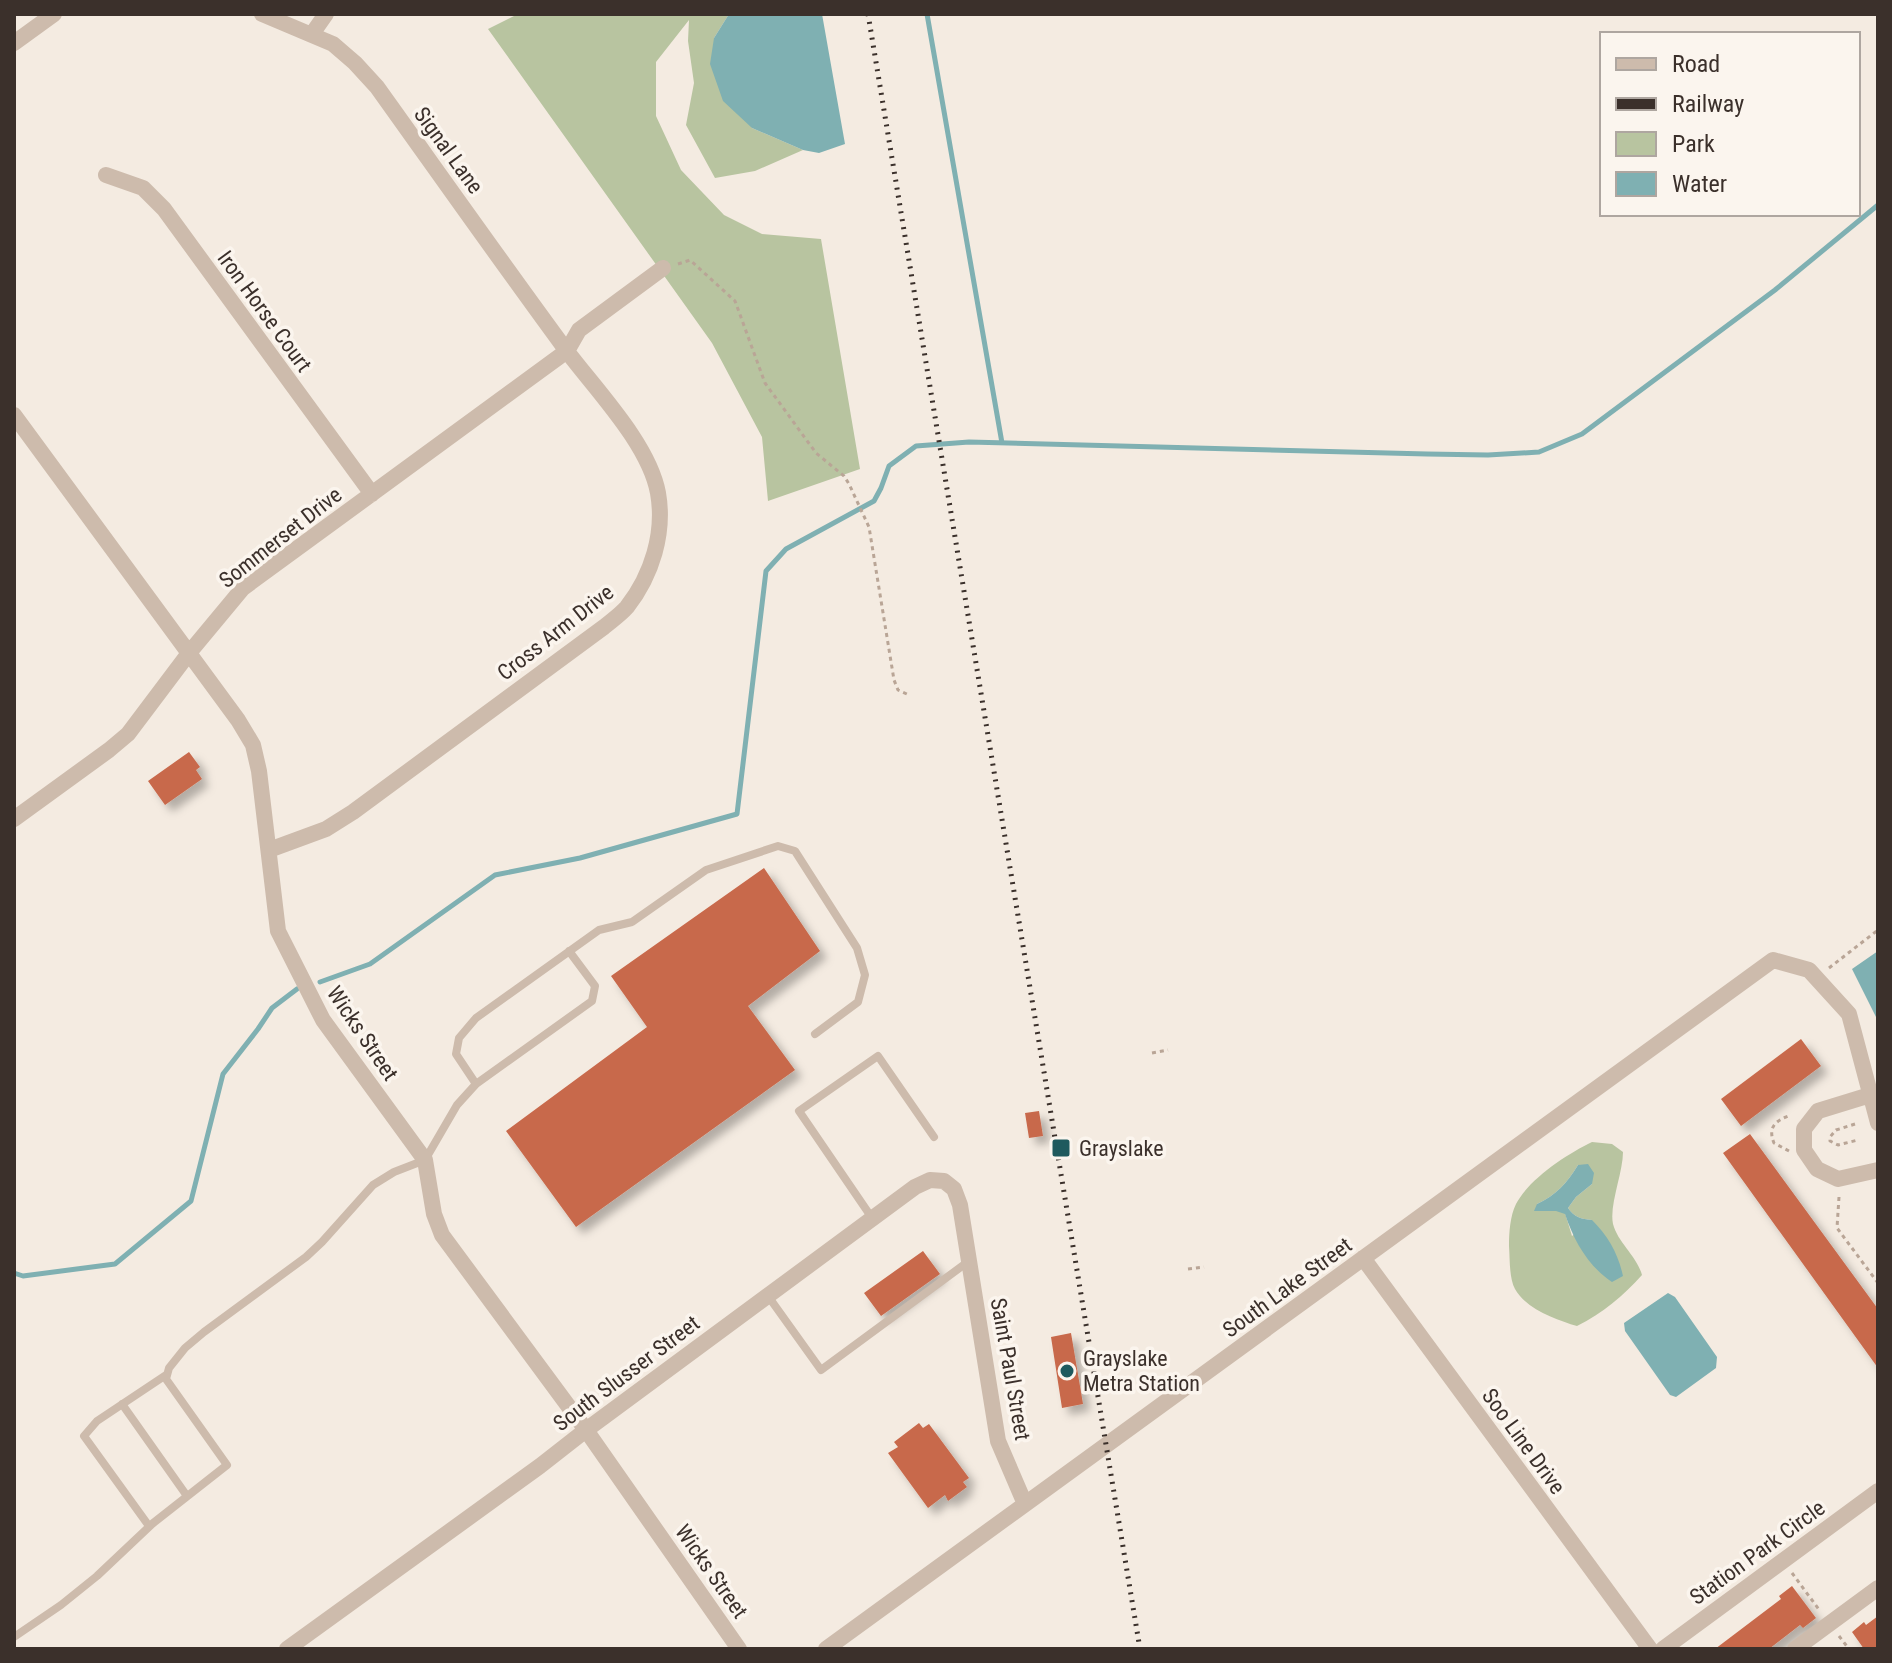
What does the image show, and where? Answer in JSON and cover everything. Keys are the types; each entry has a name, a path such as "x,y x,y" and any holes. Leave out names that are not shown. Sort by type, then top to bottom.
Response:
{"street":[{"path":"14,43 54,14"},
{"name":"Signal Lane","path":"262,14 333,44 377,87 567,351"},
{"path":"312,34 326,14"},
{"name":"Iron Horse Court","path":"106,175 143,188 164,209 372,494"},
{"name":"Sommerset Drive","path":"14,819 128,734 243,588 567,351 579,330 663,268"},
{"name":"Cross Arm Drive","path":"269,850 326,829 353,812 604,627 626,609 643,582 659,537 657,489 648,463 633,438 567,351"},
{"name":"Wicks Street","path":"14,415 238,720 253,745 259,771 278,931 323,1020 425,1160 434,1214 442,1235 586,1430 739,1649"},
{"name":"South Lake Street","path":"826,1649 1773,960 1809,970 1849,1014 1872,1087"},
{"path":"1878,1123 1872,1087 1818,1111 1804,1129 1804,1150 1817,1169 1838,1179 1878,1170"},
{"name":"South Slusser Street","path":"287,1649 540,1466 915,1187 930,1180 944,1181 954,1189 965,1238"},
{"name":"Saint Paul Street","path":"965,1238 998,1441 1025,1504"},
{"name":"Soo Line Drive","path":"1363,1258 1650,1649"},
{"name":"Station Park Circle","path":"1663,1649 1878,1491"},
{"path":"1795,1649 1878,1588"}],"lane":[{"path":"476,1084 456,1054 459,1038 476,1018 599,930 632,922 706,870 778,846 795,851 857,948 865,975 858,1002 815,1034"},
{"path":"14,1637 97,1576 149,1526 227,1465 166,1379 177,1357 204,1332 271,1284 322,1242 373,1185 394,1172 425,1160 457,1105 476,1084 592,1001 595,986 569,951"},
{"path":"873,1218 799,1111 878,1056 934,1137"},
{"path":"768,1296 821,1370 969,1261"},
{"path":"149,1526 84,1436 97,1421 167,1374"},
{"path":"122,1404 187,1496"}],"path":[{"path":"663,268 690,260 735,301 765,383 816,453 844,476 849,484 869,527 892,670 898,690 909,695"},
{"path":"1829,968 1878,930"},
{"path":"1152,1053 1168,1050"},
{"path":"1789,1151 1774,1143 1771,1133 1778,1120 1791,1115"},
{"path":"1855,1124 1836,1130 1830,1141 1838,1145 1858,1140"},
{"path":"1839,1189 1837,1228 1878,1283"},
{"path":"1188,1269 1204,1267"},
{"path":"1790,1571 1823,1615"},
{"path":"1836,1632 1849,1649"}],"green space":[{"path":"518,14 729,14 714,38 752,128 803,150 755,171 715,178 686,125 694,83 688,41 689,20 656,62 656,116 681,170 724,215 762,234 821,239 860,469 768,501 762,437 712,343 488,29"},
{"path":"1592,1142 1612,1144 1623,1152 1613,1224 1642,1275 1612,1304 1577,1326 1543,1313 1515,1289 1510,1268 1510,1225 1516,1204 1530,1185 1560,1160","holes":["1578,1165 1592,1184 1568,1208 1578,1217 1592,1220 1572,1236 1565,1213 1537,1204 1560,1188"]}],"water":[{"path":"729,14 822,14 845,144 819,153 803,150 752,128 723,101 710,64 714,38"},
{"path":"1878,951 1878,1021 1852,969"},
{"path":"1588,1164 1594,1173 1592,1184 1568,1208 1578,1217 1592,1220 1612,1245 1623,1276 1612,1282 1583,1252 1565,1214 1534,1211 1537,1204 1560,1188 1578,1165"},
{"path":"1668,1293 1675,1297 1717,1357 1716,1368 1676,1397 1670,1395 1625,1331 1624,1323"}],"building":[{"path":"189,752 200,767 196,770 202,779 165,805 148,781"},
{"path":"764,868 820,951 748,1006 795,1070 576,1227 506,1131 647,1027 611,976"},
{"path":"1801,1039 1821,1066 1741,1126 1721,1099"},
{"path":"1039,1111 1043,1136 1029,1138 1025,1113"},
{"path":"1750,1134 1878,1309 1878,1368 1723,1153"},
{"path":"923,1251 940,1274 881,1316 864,1293"},
{"name":"Grayslake Metra Station","path":"1071,1333 1083,1404 1062,1408 1051,1337"},
{"path":"919,1423 923,1428 929,1424 969,1478 963,1482 967,1487 948,1501 945,1495 928,1508 888,1453 898,1447 894,1442"},
{"path":"1792,1586 1816,1618 1803,1628 1800,1625 1769,1649 1715,1649 1781,1599 1779,1596"},
{"path":"1878,1616 1878,1649 1864,1649 1852,1632"}],"waterway":[{"path":"927,14 1002,443"},
{"path":"320,982 370,964 495,875 580,858 737,814 766,571 786,549 874,501 889,466 916,446 969,442 1427,454 1539,452 1582,434 1775,290 1878,205"},
{"path":"14,1273 23,1276 115,1264 191,1201 223,1074 272,1008 297,989"}],"railway":[{"path":"868,14 1140,1649"}],"place":[{"name":"Grayslake","path":"1061,1148"},
{"name":"Grayslake Metra Station","path":"1067,1371"}]}
